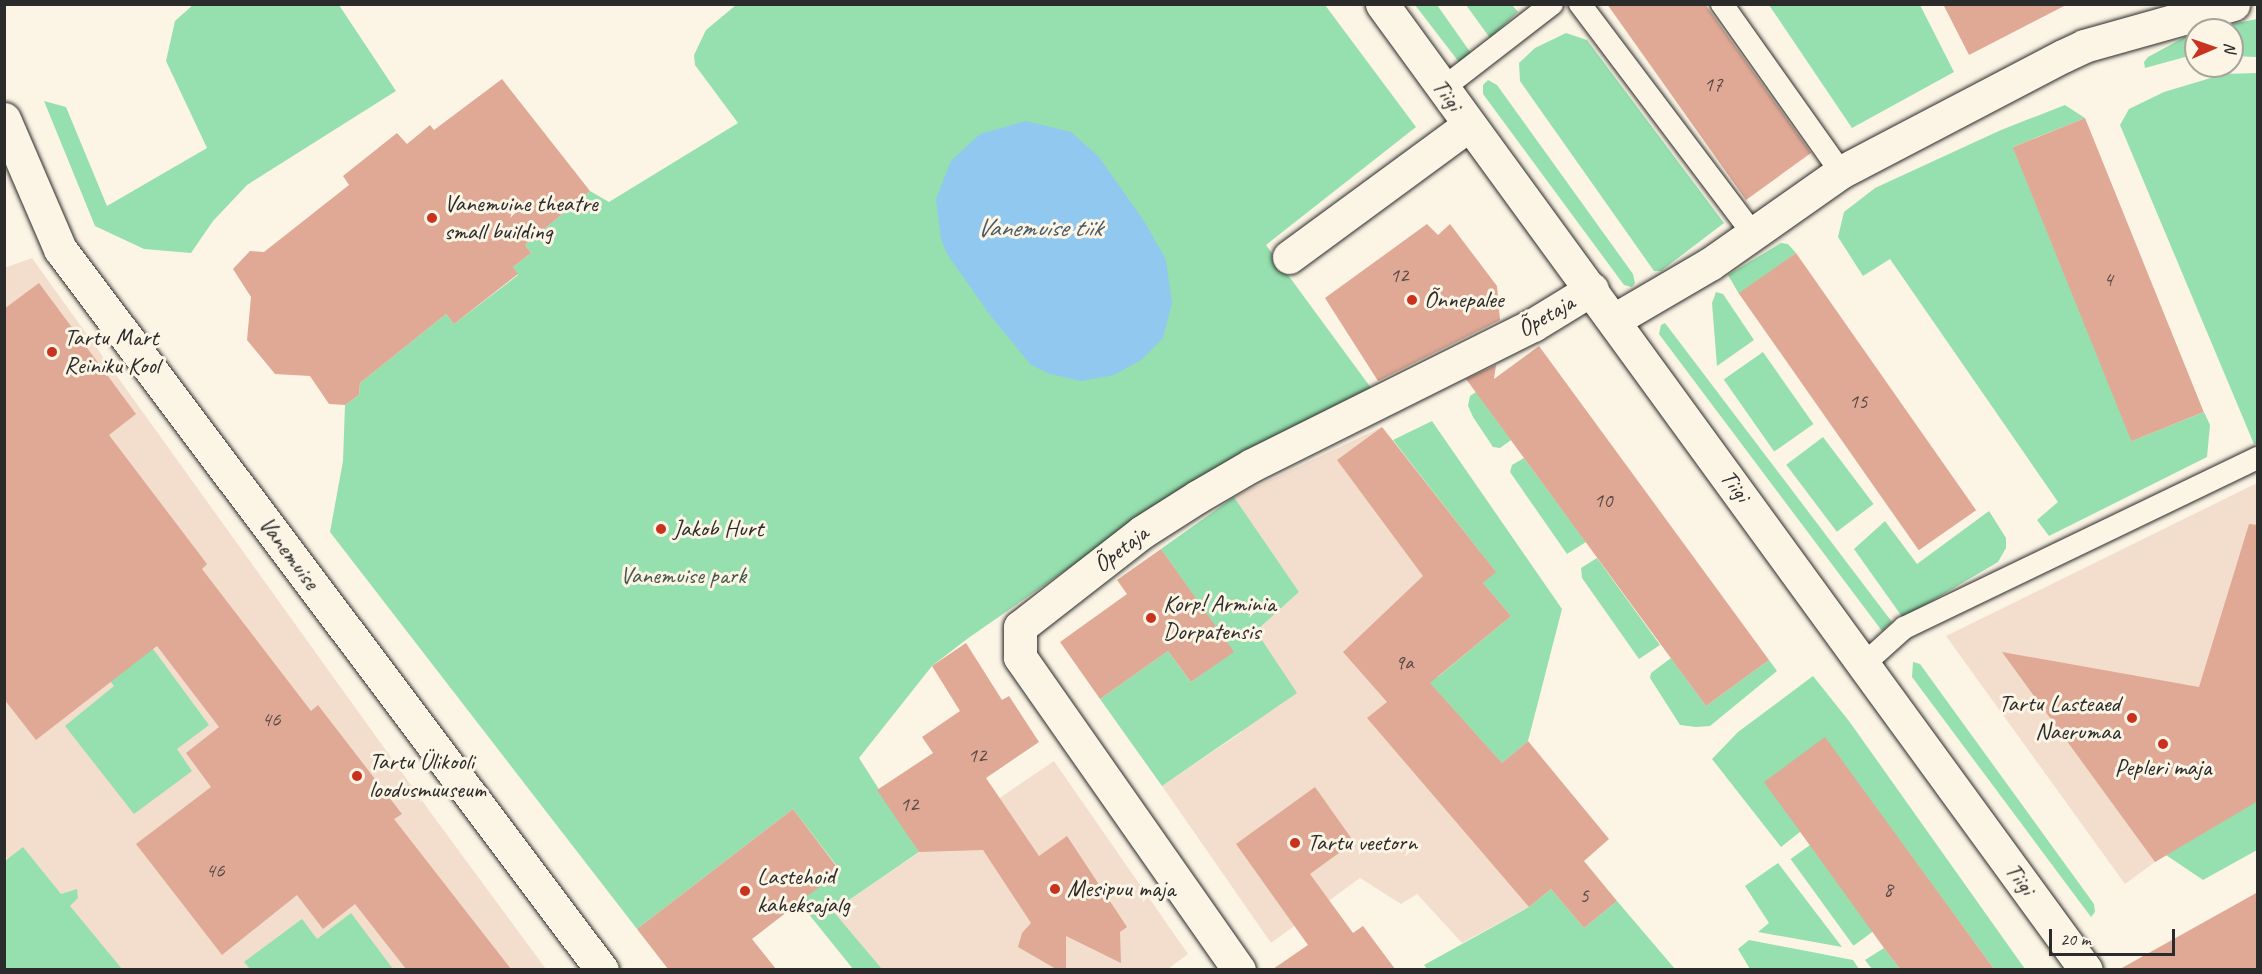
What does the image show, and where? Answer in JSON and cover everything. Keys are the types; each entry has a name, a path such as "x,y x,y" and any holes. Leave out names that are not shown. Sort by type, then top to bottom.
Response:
{"street":[{"name":"Tiigi","path":"1382,4 2086,969"},
{"path":"1614,320 1754,235 1841,172 2084,46 2233,4"},
{"name":"Vanemuise","path":"4,119 60,249 603,969"},
{"path":"1289,257 1469,125"},
{"name":"Õpetaja","path":"1239,969 1020,657 1020,627 1142,532 1197,497 1252,465 1533,325 1592,289"}],"lane":[{"path":"1442,89 1552,4"},
{"path":"1580,4 1754,235"},
{"path":"1722,4 1841,172"},
{"path":"1864,664 1904,628 2258,458"}],"shaded area":[{"path":"32,258 431,813 546,969 93,969 5,856 4,268"},
{"path":"1382,427 1496,572 1484,583 1511,616 1529,907 1462,943 1417,894 1401,904 1360,878 1271,943 1162,786 1242,732 1256,631 1299,592 1234,497"},
{"name":"Tartu Lasteaed Naerumaa","path":"2257,483 2257,801 2155,862 2125,884 1946,636"},
{"path":"1054,761 1188,954 1168,969 882,969 833,911"}],"green space":[{"path":"194,4 339,5 396,91 247,185 213,221 191,253 144,249 95,226 44,101 66,107 107,206 207,148 166,61 175,21"},
{"name":"Vanemuise park","path":"736,5 1325,5 1416,127 1266,245 1374,392 1076,563 967,639 932,666 859,758 919,852 833,911 882,969 853,969 799,902 840,870 793,809 637,929 330,532 343,461 345,405 359,395 360,383 446,314 454,324 518,275 513,267 531,253 525,245 590,191 609,202 738,123 695,65 694,55 706,30"},
{"path":"1415,5 1437,5 1473,56 1462,66"},
{"path":"1466,5 1512,5 1518,12 1490,38"},
{"path":"1769,5 1920,5 1954,72 1852,128"},
{"path":"2257,19 2257,57 2244,56 2244,22"},
{"path":"1566,33 1587,40 1724,223 1661,271 1654,271 1520,81 1519,63 1535,48"},
{"path":"2184,38 2184,57 2145,68 2144,62 2148,57"},
{"path":"2244,73 2257,73 2258,443 2254,444 2120,125 2129,109 2164,92 2211,78 2244,78"},
{"path":"1488,80 1497,85 1633,274 1635,283 1632,287 1624,285 1483,94 1483,85"},
{"path":"2065,105 2085,118 2013,147 2132,441 2204,412 2210,425 2207,457 2049,536 2037,520 2058,502 1890,259 1863,276 1838,237 1844,212 1875,188 2001,130"},
{"path":"1781,243 1788,244 1796,253 1739,294 1728,275"},
{"path":"1716,292 1723,294 1754,340 1717,366 1712,303"},
{"path":"1665,323 1892,622 1882,631 1659,334 1661,325"},
{"path":"1763,352 1813,424 1774,452 1724,380"},
{"path":"1476,392 1511,440 1500,448 1493,447 1468,406 1470,396"},
{"path":"1432,421 1562,609 1528,741 1502,763 1426,679 1438,677 1511,616 1483,583 1495,571 1393,440"},
{"path":"1823,437 1874,504 1837,532 1786,465"},
{"path":"1524,458 1586,542 1567,554 1510,472 1512,465"},
{"path":"1234,497 1299,592 1256,631 1297,693 1162,786 1100,699 1168,651 1191,682 1233,652 1161,549"},
{"path":"1989,511 2006,538 2006,548 1998,562 1903,618 1854,549 1885,521 1917,564"},
{"path":"1597,558 1660,645 1639,659 1582,578 1581,568"},
{"path":"134,623 209,725 177,749 192,771 134,814 65,726 114,686 92,657"},
{"path":"1671,658 1706,706 1769,660 1777,671 1710,726 1696,727 1680,725 1650,678 1651,673"},
{"path":"1913,662 1920,664 2094,904 2095,912 2091,917 1912,677"},
{"path":"1813,676 1849,721 2025,969 1994,969 1825,738 1800,832 1781,847 1712,759 1738,732"},
{"path":"2257,801 2257,850 2203,880 2166,855"},
{"path":"1810,845 1873,932 1853,946 1791,859"},
{"path":"23,847 61,894 77,889 78,898 70,906 122,969 5,969 5,861"},
{"path":"1778,863 1842,947 1758,932 1769,923 1745,886"},
{"path":"1551,889 1584,928 1617,901 1675,969 1428,970 1424,965 1529,907"},
{"path":"351,913 393,969 250,969 244,962 302,919 317,939"},
{"path":"1749,940 1853,960 1859,969 1750,969 1738,949"},
{"path":"1884,948 1900,969 1872,969 1865,960"}],"water":[{"name":"Vanemuise tiik","path":"1026,121 1071,132 1099,157 1144,221 1166,260 1172,303 1163,338 1141,360 1114,375 1081,381 1047,373 1030,364 990,315 947,254 941,239 936,199 951,161 980,134"}],"building":[{"path":"1607,4 1705,4 1811,153 1746,200"},
{"path":"1943,4 2068,4 1969,55"},
{"name":"Vanemuine theatre small building","path":"502,79 590,191 525,245 531,253 513,267 518,274 454,324 446,314 360,383 359,395 345,405 329,404 310,376 275,374 247,340 251,297 233,269 250,251 264,252 349,185 343,176 397,133 407,144 430,125 434,130"},
{"path":"2085,118 2204,412 2131,441 2013,147"},
{"name":"Õnnepalee","path":"1427,224 1438,235 1450,224 1497,286 1500,320 1378,381 1325,298"},
{"path":"1796,253 1976,510 1919,550 1739,293"},
{"path":"39,283 136,414 109,435 207,564 202,569 311,711 318,705 402,814 394,819 511,969 406,969 355,904 323,929 297,895 222,955 136,844 211,787 186,753 219,727 157,646 36,740 4,699 4,309"},
{"path":"1539,346 1769,660 1706,706 1466,379 1496,365 1494,379"},
{"path":"1382,427 1496,572 1483,583 1511,616 1430,683 1502,763 1528,741 1609,839 1584,861 1617,901 1584,928 1551,889 1529,907 1367,718 1387,702 1343,652 1423,576 1337,460"},
{"name":"Pepleri maja","path":"2249,524 2258,525 2258,801 2155,862 2002,652 2199,687"},
{"name":"Korp! Arminia Dorpatensis","path":"1161,549 1234,652 1191,682 1168,651 1100,699 1060,642 1127,594 1117,580"},
{"path":"966,643 1002,700 1009,696 1039,742 986,778 1039,856 1067,836 1127,927 1120,932 1121,963 1066,936 1066,969 1056,969 1018,947 1022,933 1031,923 983,850 919,852 877,790 933,753 922,737 960,711 932,666"},
{"path":"1825,737 1994,969 1900,969 1884,948 1764,782"},
{"path":"1315,787 1354,842 1310,874 1353,933 1363,926 1395,969 1273,969 1308,945 1236,844"},
{"path":"793,809 840,871 752,939 776,969 668,969 637,929"},
{"path":"2258,892 2258,969 2120,969"}],"place":[{"name":"Vanemuine theatre small building","path":"432,218"},
{"name":"Õnnepalee","path":"1412,300"},
{"name":"Tartu Mart Reiniku Kool","path":"52,352"},
{"name":"Jakob Hurt","path":"661,529"},
{"name":"Korp! Arminia Dorpatensis","path":"1151,618"},
{"name":"Tartu Lasteaed Naerumaa","path":"2132,718"},
{"name":"Pepleri maja","path":"2163,744"},
{"name":"Tartu Ülikooli loodusmuuseum","path":"357,776"},
{"name":"Tartu veetorn","path":"1295,843"},
{"name":"Mesipuu maja","path":"1055,889"},
{"name":"Lastehoid kaheksajalg","path":"745,891"}]}
